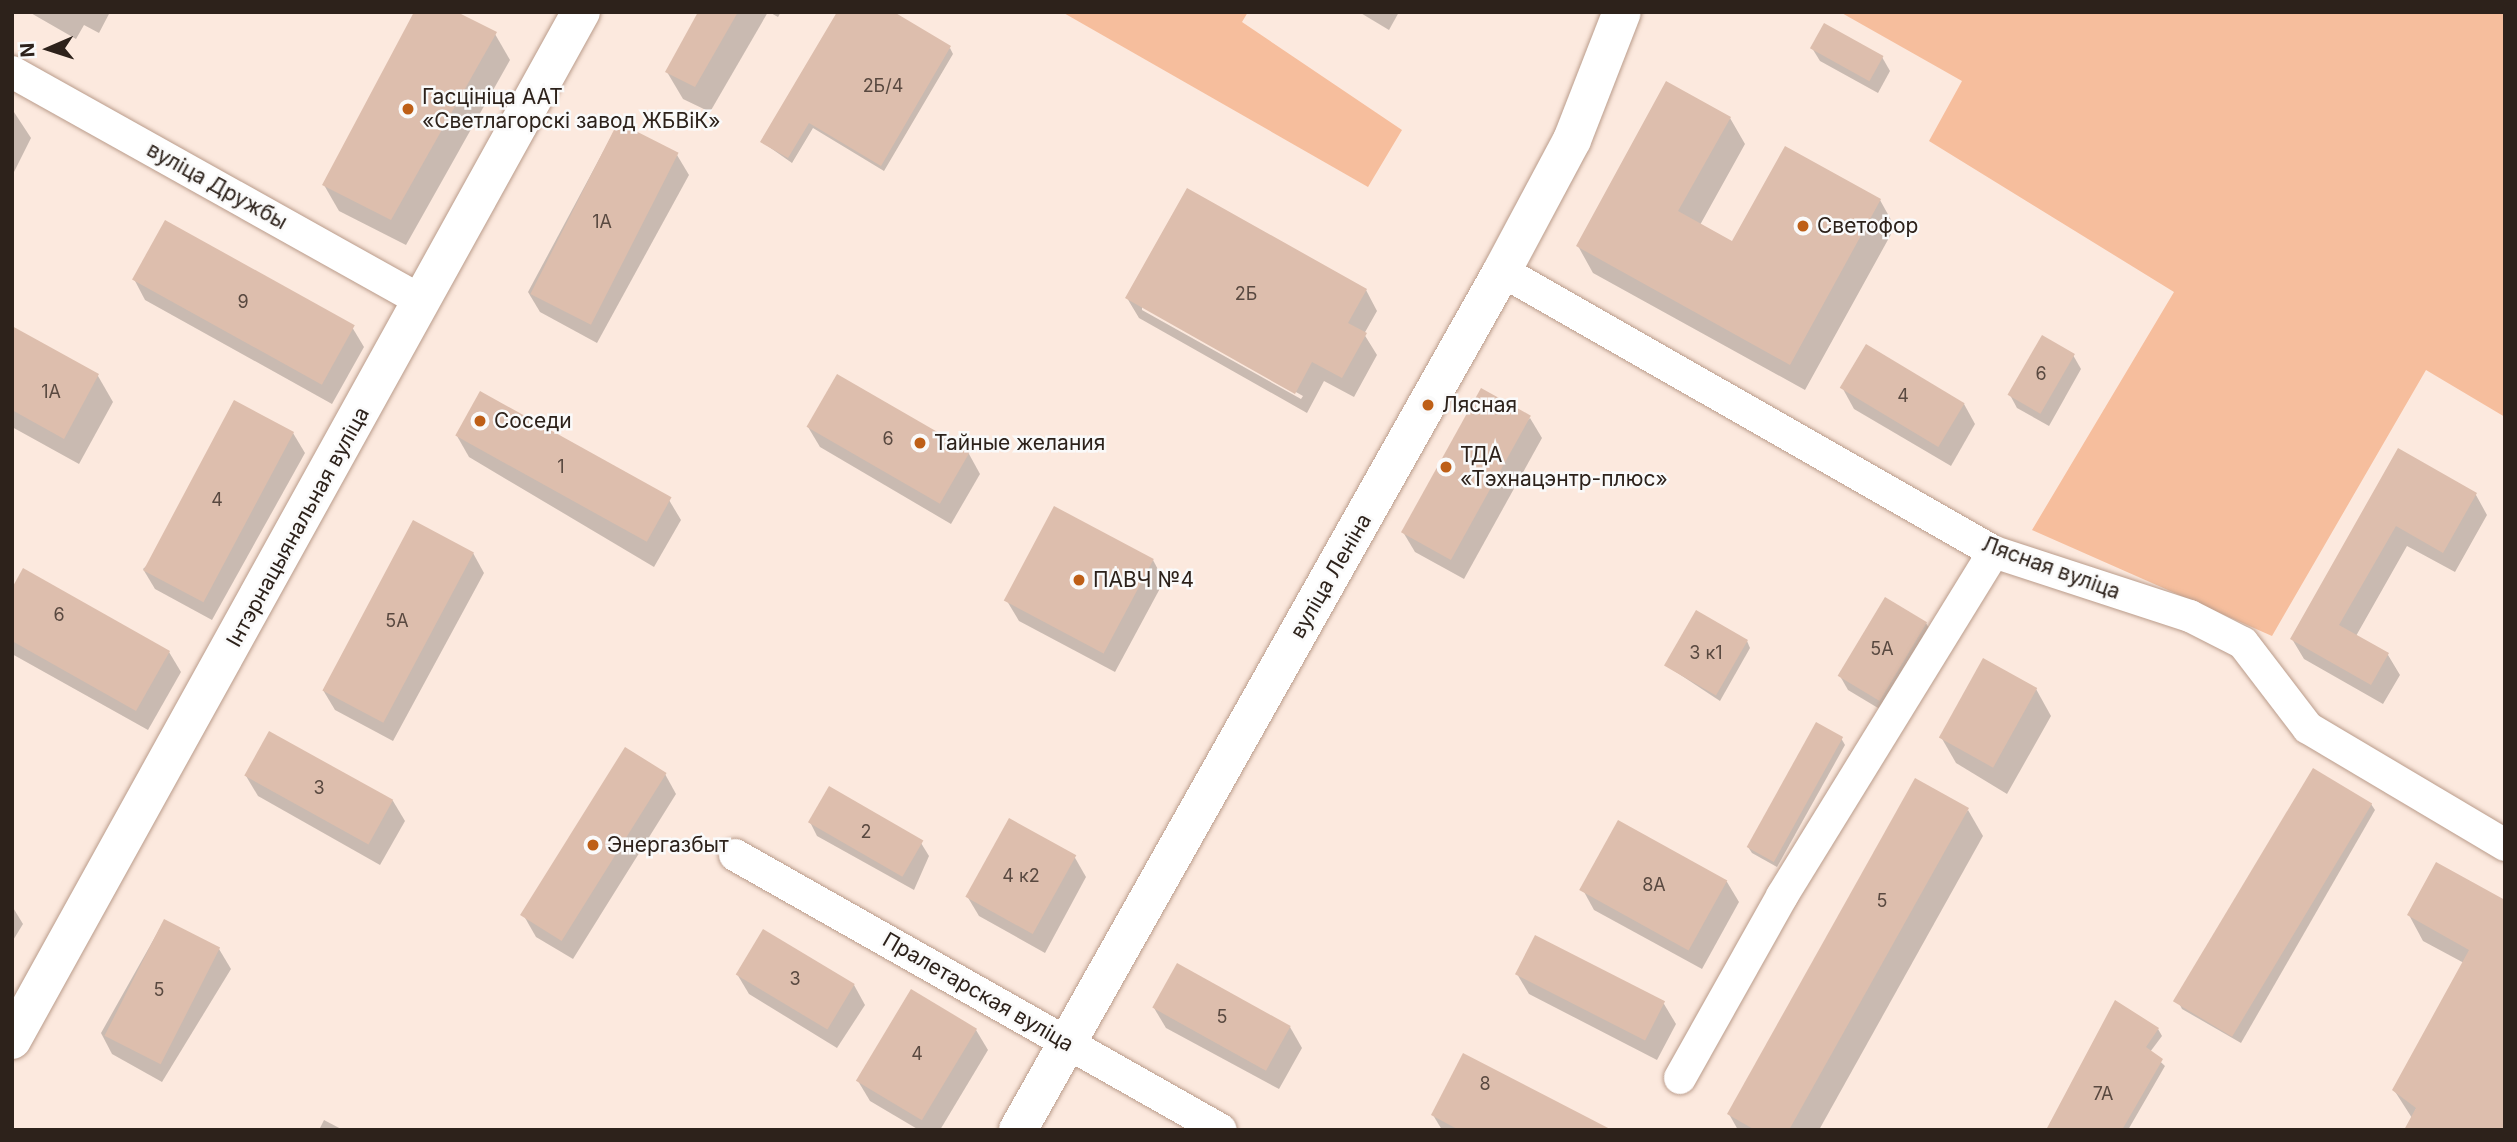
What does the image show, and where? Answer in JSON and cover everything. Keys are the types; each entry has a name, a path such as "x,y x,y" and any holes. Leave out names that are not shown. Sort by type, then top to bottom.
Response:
{"street":[{"name":"Інтэрнацыянальная вуліца","path":"12,1040 581,12"},
{"name":"вуліца Леніна","path":"1018,1130 1502,271 1572,141 1622,12"},
{"name":"вуліца Дружбы","path":"12,72 421,301"},
{"name":"Лясная вуліца","path":"1502,271 1994,552 2190,616 2243,643 2308,728 2505,845"},
{"path":"1680,1078 1782,896 1994,552"},
{"name":"Пралетарская вуліца","path":"735,855 1221,1130"}],"shaded area":[{"path":"1062,12 1248,12 1242,22 1402,130 1368,187"},
{"path":"1840,12 2505,12 2505,417 2426,370 2272,636 2032,530 2174,292 1929,141 1962,81"}],"building":[{"name":"Гасцініца ААТ «Светлагорскі завод ЖБВіК»","path":"414,12 457,12 497,32 391,220 322,185"},
{"path":"698,12 738,12 695,87 665,72"},
{"path":"837,12 894,12 951,46 881,166 809,123 788,158 760,142"},
{"path":"1824,23 1883,56 1869,81 1810,48"},
{"name":"Светофор","path":"1666,81 1731,117 1678,211 1732,241 1785,146 1881,199 1790,365 1576,246"},
{"path":"618,122 679,153 591,325 530,294"},
{"path":"1187,188 1367,289 1348,323 1367,333 1342,378 1312,362 1295,394 1125,298"},
{"path":"165,220 355,325 322,385 132,279"},
{"path":"12,326 99,374 64,439 12,410"},
{"path":"2042,335 2075,354 2040,414 2008,395"},
{"path":"1866,344 1965,403 1938,447 1840,388"},
{"path":"837,374 970,451 940,504 806,427"},
{"path":"1481,388 1531,416 1451,560 1401,532"},
{"path":"480,391 672,497 647,542 455,436"},
{"path":"234,400 294,432 203,602 143,570"},
{"path":"2398,448 2477,493 2443,553 2396,526 2339,625 2389,653 2371,685 2290,639"},
{"name":"ПАВЧ №4","path":"1054,506 1154,559 1104,654 1004,600"},
{"path":"413,520 474,552 383,723 322,690"},
{"path":"23,568 170,651 136,711 12,641 12,588"},
{"path":"1885,597 1927,622 1880,701 1838,676"},
{"path":"1696,610 1748,640 1716,695 1664,665"},
{"path":"1983,658 2037,688 1993,768 1939,738"},
{"path":"1816,722 1843,737 1774,862 1747,847"},
{"path":"269,731 393,800 368,844 244,776"},
{"name":"Энергазбыт","path":"625,747 667,773 562,941 520,915"},
{"path":"2313,768 2372,804 2232,1037 2173,1001"},
{"path":"1915,778 1969,808 1789,1130 1755,1130 1727,1114"},
{"path":"829,786 923,840 902,877 808,822"},
{"path":"1009,818 1076,855 1033,934 965,897"},
{"path":"1618,820 1727,881 1689,951 1579,890"},
{"path":"2436,862 2505,900 2505,1130 2404,1130 2416,1108 2392,1090 2469,950 2407,915"},
{"path":"164,919 220,948 161,1064 105,1036"},
{"path":"763,929 855,984 827,1030 736,974"},
{"path":"1535,935 1665,1001 1645,1040 1515,974"},
{"path":"1177,963 1291,1026 1266,1071 1152,1008"},
{"path":"911,989 977,1029 922,1120 856,1081"},
{"path":"2115,1000 2159,1028 2146,1047 2163,1059 2122,1130 2046,1130"},
{"path":"1463,1053 1612,1130 1459,1130 1431,1115"}],"place":[{"name":"Гасцініца ААТ «Светлагорскі завод ЖБВіК»","path":"408,109"},
{"name":"Светофор","path":"1803,226"},
{"name":"Лясная","path":"1428,405"},
{"name":"Соседи","path":"480,421"},
{"name":"Тайные желания","path":"920,443"},
{"name":"ТДА «Тэхнацэнтр-плюс»","path":"1446,467"},
{"name":"ПАВЧ №4","path":"1079,580"},
{"name":"Энергазбыт","path":"593,845"}]}
